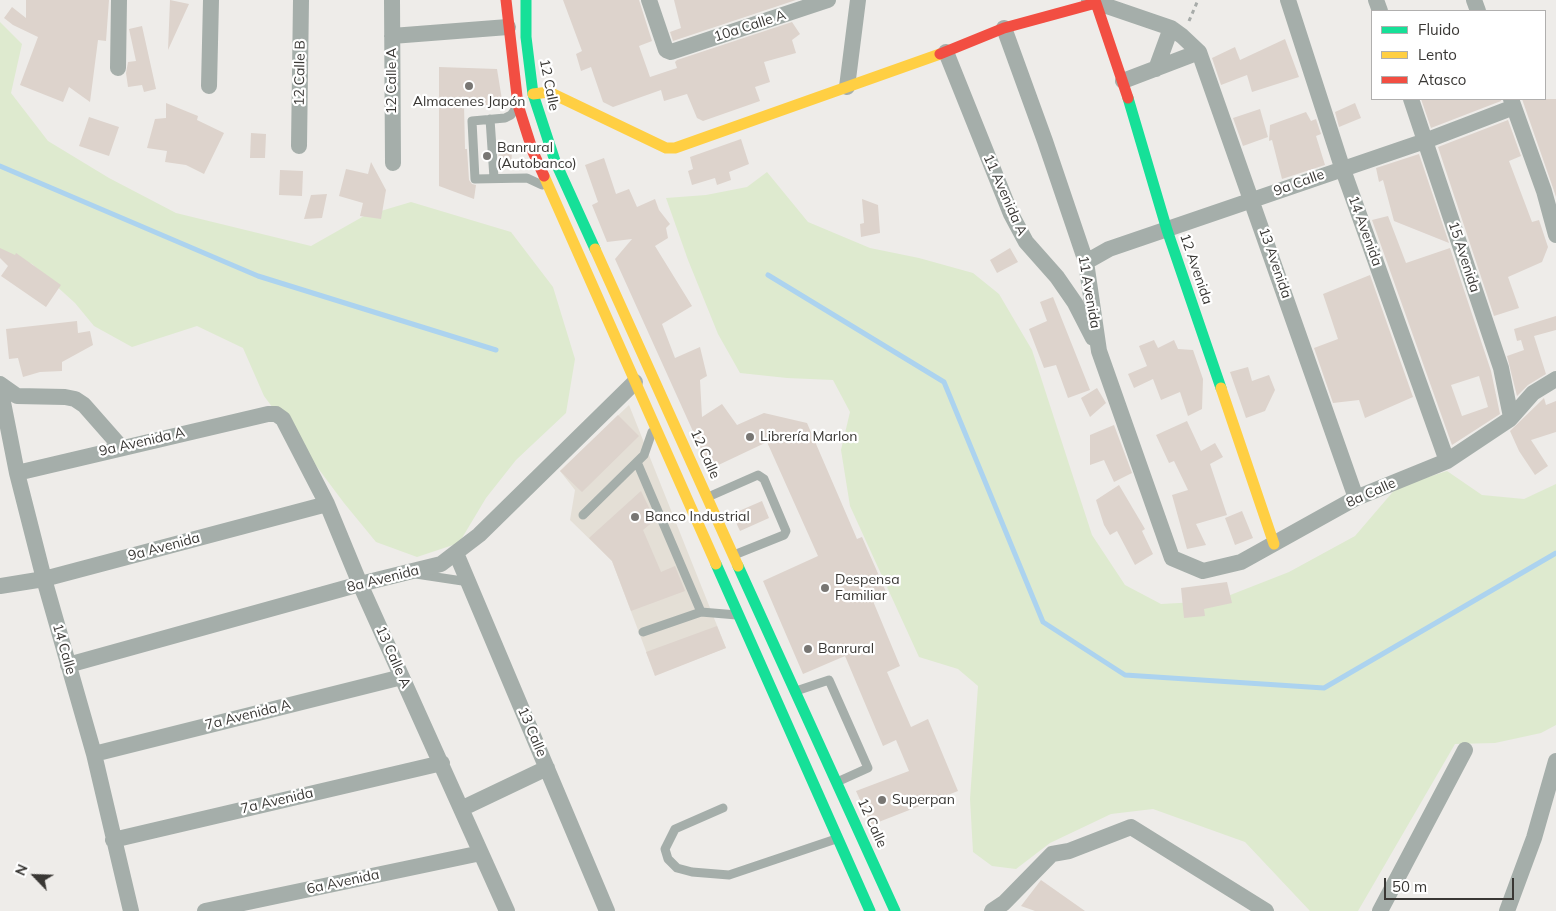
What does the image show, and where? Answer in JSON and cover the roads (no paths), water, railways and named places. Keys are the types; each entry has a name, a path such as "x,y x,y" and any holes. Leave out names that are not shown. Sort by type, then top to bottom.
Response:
{"main road":[{"path":"506,0 518,105 532,152 870,911"},
{"name":"12 Calle","path":"526,0 526,37 533,94 555,161 895,911"},
{"path":"533,94 549,92 666,148 675,148 753,122 847,86 946,52 1004,28 1092,2"},
{"name":"12 Avenida","path":"1092,2 1124,82 1167,230 1274,544"}],"street":[{"path":"118,68 119,0"},
{"path":"209,86 211,0"},
{"name":"12 Calle B","path":"299,146 301,0"},
{"name":"12 Calle A","path":"392,0 393,163"},
{"name":"10a Calle A","path":"649,0 666,50 672,52 828,0"},
{"path":"847,86 858,0"},
{"name":"14 Avenida","path":"1288,0 1342,168 1447,461"},
{"name":"13 Avenida","path":"1092,2 1176,32 1199,52 1253,200 1356,498"},
{"path":"392,36 508,27"},
{"name":"11 Avenida","path":"1004,28 1086,262 1099,351 1172,558"},
{"path":"1156,69 1176,32"},
{"name":"11 Avenida A","path":"946,52 1011,214 1026,242 1057,277 1075,303 1099,351"},
{"path":"1124,82 1199,52"},
{"name":"15 Avenida","path":"1411,100 1501,368 1511,416"},
{"path":"1513,103 1550,189 1556,235"},
{"name":"9a Calle","path":"1086,262 1109,249 1425,141 1513,103"},
{"name":"8a Calle","path":"1172,558 1202,571 1241,562 1356,498 1447,461 1511,416 1534,393 1556,379"},
{"name":"8a Avenida","path":"68,665 360,584 411,573 441,564 479,536 635,382"},
{"path":"0,386 17,396 75,399 84,405 121,447"},
{"name":"14 Calle","path":"0,386 17,473 44,579 94,754 131,911"},
{"name":"9a Avenida A","path":"17,473 121,447 268,414"},
{"name":"13 Calle A","path":"268,414 276,414 283,419 327,504 360,584 507,911"},
{"name":"9a Avenida","path":"0,586 44,579 327,504"},
{"name":"13 Calle","path":"456,553 607,911"},
{"name":"7a Avenida A","path":"94,754 402,677"},
{"path":"1380,911 1466,750"},
{"path":"1507,911 1534,838 1556,761"},
{"name":"7a Avenida","path":"113,840 442,763"},
{"path":"462,808 547,768"},
{"path":"992,911 1004,903 1052,854 1069,851 1131,827 1266,911"},
{"name":"6a Avenida","path":"205,911 481,853"}],"lane":[{"path":"518,105 511,115 472,120 476,178 529,178 538,182 551,194"},
{"path":"490,119 494,178"},
{"path":"583,516 644,455 654,424"},
{"path":"637,462 702,612"},
{"path":"708,497 758,475 764,479 786,531 784,535 734,555"},
{"path":"411,573 469,582"},
{"path":"643,632 702,612 739,615"},
{"path":"796,691 828,680 868,768 837,782"},
{"path":"723,808 675,829 665,849 668,860 676,868 692,872 729,875 839,838"}],"waterway":[{"path":"0,166 258,276 496,350"},
{"path":"768,275 944,382 1043,622 1125,675 1324,688 1556,553"}],"place":[{"name":"Almacenes Japón","path":"469,86"},
{"name":"Banrural (Autobanco)","path":"487,156"},
{"name":"Librería Marlon","path":"750,437"},
{"name":"Banco Industrial","path":"635,517"},
{"name":"Despensa Familiar","path":"825,588"},
{"name":"Banrural","path":"808,649"},
{"name":"Superpan","path":"882,800"}]}
